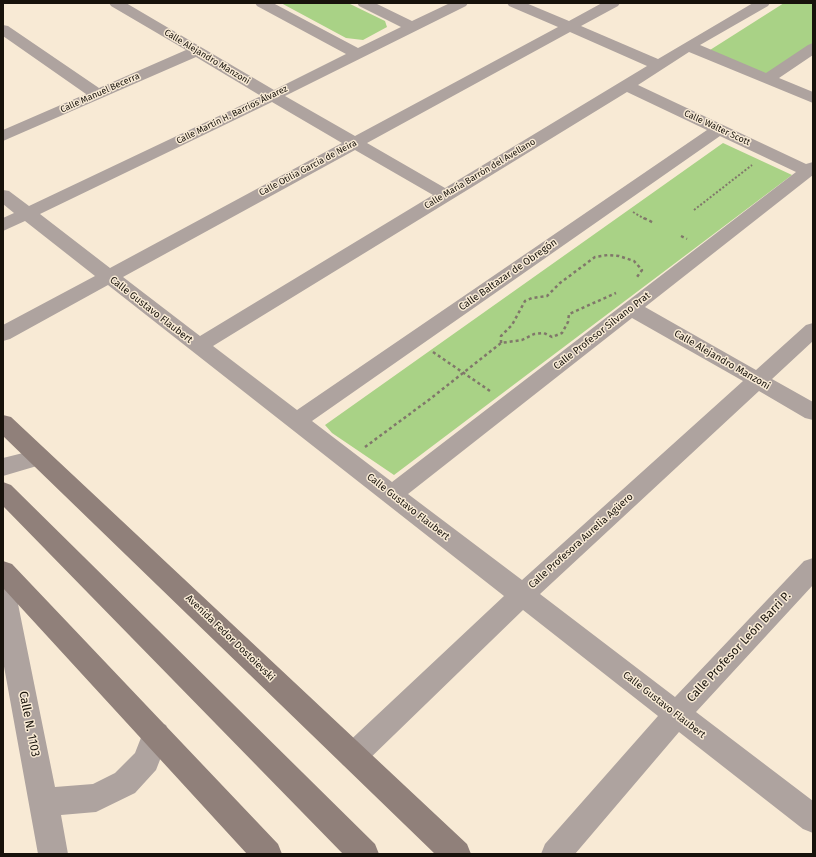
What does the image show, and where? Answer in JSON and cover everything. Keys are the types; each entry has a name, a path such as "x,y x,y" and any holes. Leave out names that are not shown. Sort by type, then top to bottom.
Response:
{"main road":[{"name":"Avenida Fedor Dostoievski","path":"3,423 456,854"},
{"path":"3,491 364,854"},
{"path":"3,571 268,854"}],"street":[{"name":"Calle Alejandro Manzoni","path":"116,3 354,144 445,195"},
{"path":"262,3 358,54"},
{"path":"364,3 412,27"},
{"name":"Calle Martín H. Barrios Álvarez","path":"3,225 273,96 461,3"},
{"path":"514,3 659,65"},
{"name":"Calle Otilia García de Neira","path":"3,334 107,276 613,3"},
{"name":"Calle María Barrón del Avellano","path":"198,346 626,86 688,46 763,3"},
{"path":"3,29 97,94"},
{"path":"688,46 813,98"},
{"path":"767,79 813,48"},
{"name":"Calle Manuel Becerra","path":"3,136 197,51"},
{"name":"Calle Walter Scott","path":"626,86 810,169"},
{"name":"Calle Baltazar de Obregón","path":"296,421 719,129"},
{"name":"Calle Profesor Silvano Prat","path":"392,494 810,169"},
{"name":"Calle Gustavo Flaubert","path":"3,195 523,594 676,715 813,819"},
{"name":"Calle Alejandro Manzoni","path":"631,308 813,412"},
{"name":"Calle Profesora Aurelia Agüero","path":"353,756 523,594 813,330"},
{"path":"3,467 39,457"},
{"name":"Calle Profesor León Barri P.","path":"556,854 676,715 813,568"},
{"name":"Calle N. 1103","path":"3,594 53,854"},
{"path":"44,802 96,798 125,783 146,761 156,734"}],"path":[{"path":"694,210 754,163"},
{"path":"636,206 630,210 654,223"},
{"path":"501,343 501,336 512,325 525,301 532,298 547,296 560,283 595,257 608,255 619,256 634,261 642,270 632,281"},
{"path":"348,460 464,373 501,343 522,340 534,334 544,333 552,337 562,333 568,322 569,314 607,298 620,290"},
{"path":"430,349 496,394"},
{"path":"367,436 380,444"}],"green space":[{"path":"281,3 348,3 385,21 387,27 363,40 346,38"},
{"path":"784,3 813,3 813,44 767,75 710,50"},
{"path":"723,143 792,175 394,475 332,433 325,425"}]}
